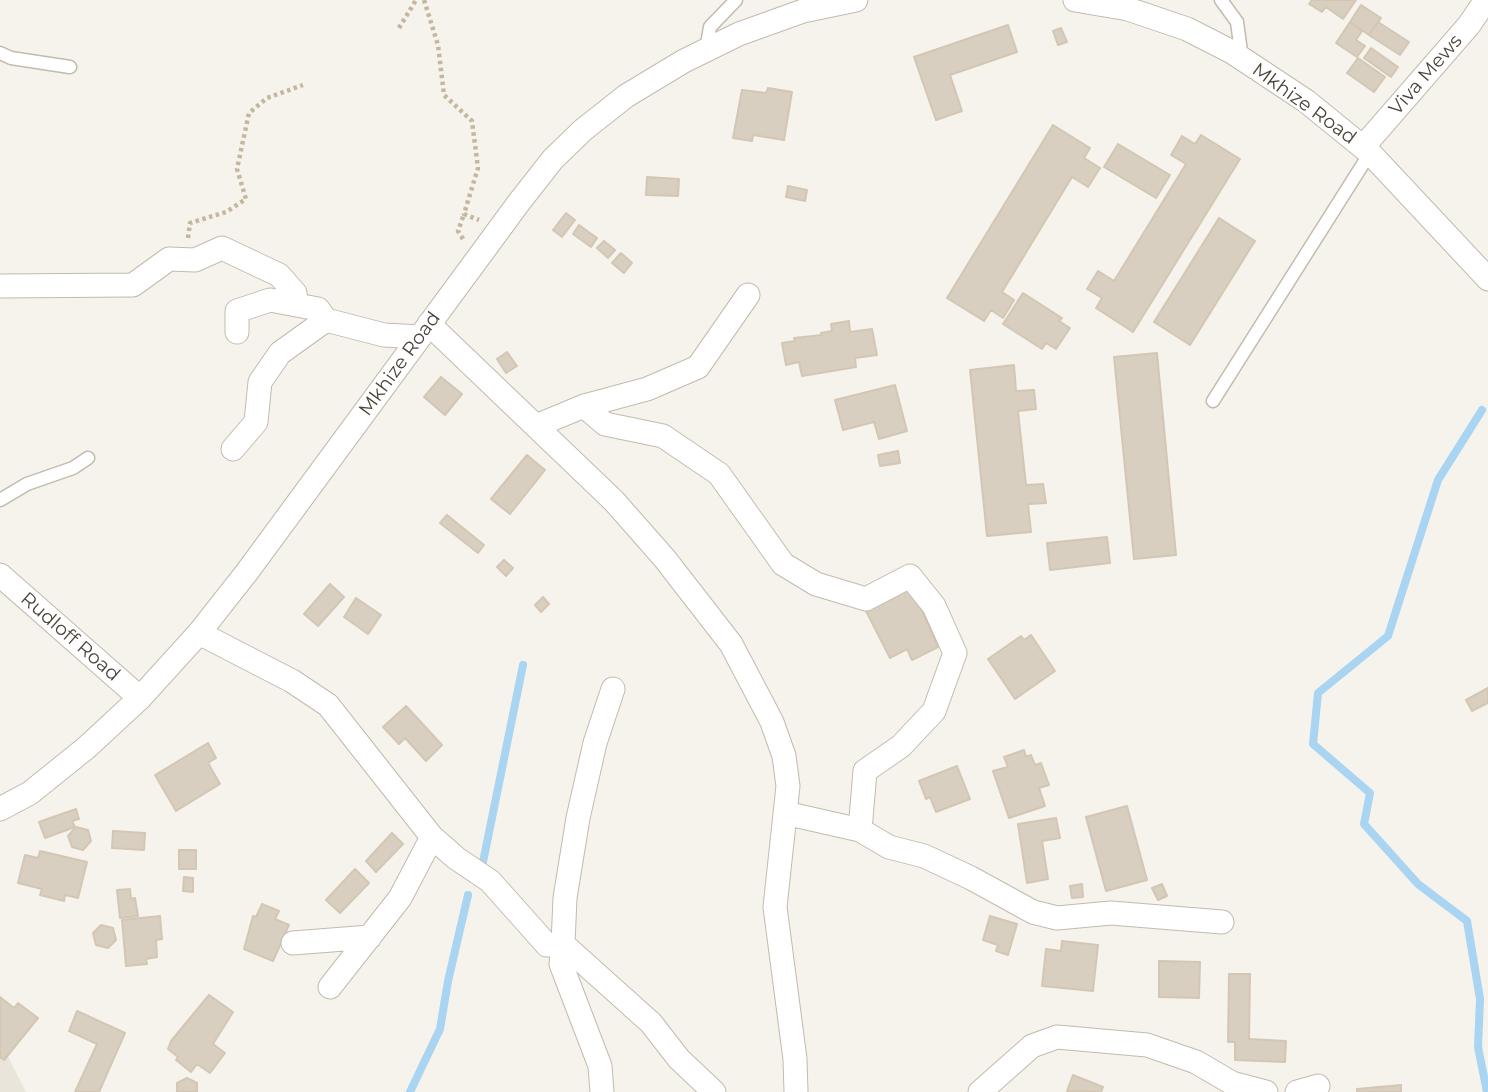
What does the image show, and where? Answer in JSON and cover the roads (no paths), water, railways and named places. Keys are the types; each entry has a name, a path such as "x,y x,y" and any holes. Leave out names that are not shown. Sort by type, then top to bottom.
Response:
{"street":[{"name":"Mkhize Road","path":"0,808 30,793 86,748 140,698 198,633 247,572 499,229 553,159 583,130 626,96 706,50 801,6 856,0"},
{"name":"Mkhize Road","path":"1075,0 1124,4 1187,29 1242,59 1306,101 1366,150 1488,279"},
{"name":"Viva Mews","path":"1366,150 1469,25 1486,0"},
{"path":"0,286 133,285 169,259 195,260 222,248 279,275 295,293 296,303"},
{"path":"536,426 584,406 647,389 698,367 748,295"},
{"path":"237,332 237,311 270,300 318,309 326,320 384,335 425,331 536,426 614,501 731,644 767,711 783,756 788,786 775,907 795,1059 796,1092"},
{"path":"233,449 256,422 260,382 281,354 326,320"},
{"path":"584,406 605,424 663,436 719,474 783,564 816,584 866,599 910,576 934,606 955,653 934,711 901,746 864,771 860,830"},
{"name":"Rudloff Road","path":"0,575 140,698"},
{"path":"198,633 292,681 328,705 432,837 456,858 490,881 547,945 563,944 585,961 651,1023 679,1059 714,1092"},
{"path":"602,1092 600,1066 561,964 565,898 578,818 595,743 612,689"},
{"path":"785,813 860,830 890,847 924,856 971,878 1033,912 1057,918 1111,912 1222,922"},
{"path":"330,987 400,898 432,837"},
{"path":"293,943 370,937"},
{"path":"980,1092 1032,1046 1056,1037 1147,1045 1196,1062 1232,1083 1266,1092"}],"lane":[{"path":"706,50 710,27 736,0"},
{"path":"1221,0 1237,22 1242,59"},
{"path":"0,53 11,58 70,67"},
{"path":"1213,401 1366,150"},
{"path":"0,500 34,481 62,473 88,458"}],"waterway":[{"path":"1482,410 1438,480 1388,636 1318,693 1313,744 1370,793 1364,824 1418,884 1467,921 1480,999 1478,1047 1487,1092"},
{"path":"483,862 523,665"},
{"path":"410,1092 440,1029 468,895"}]}
